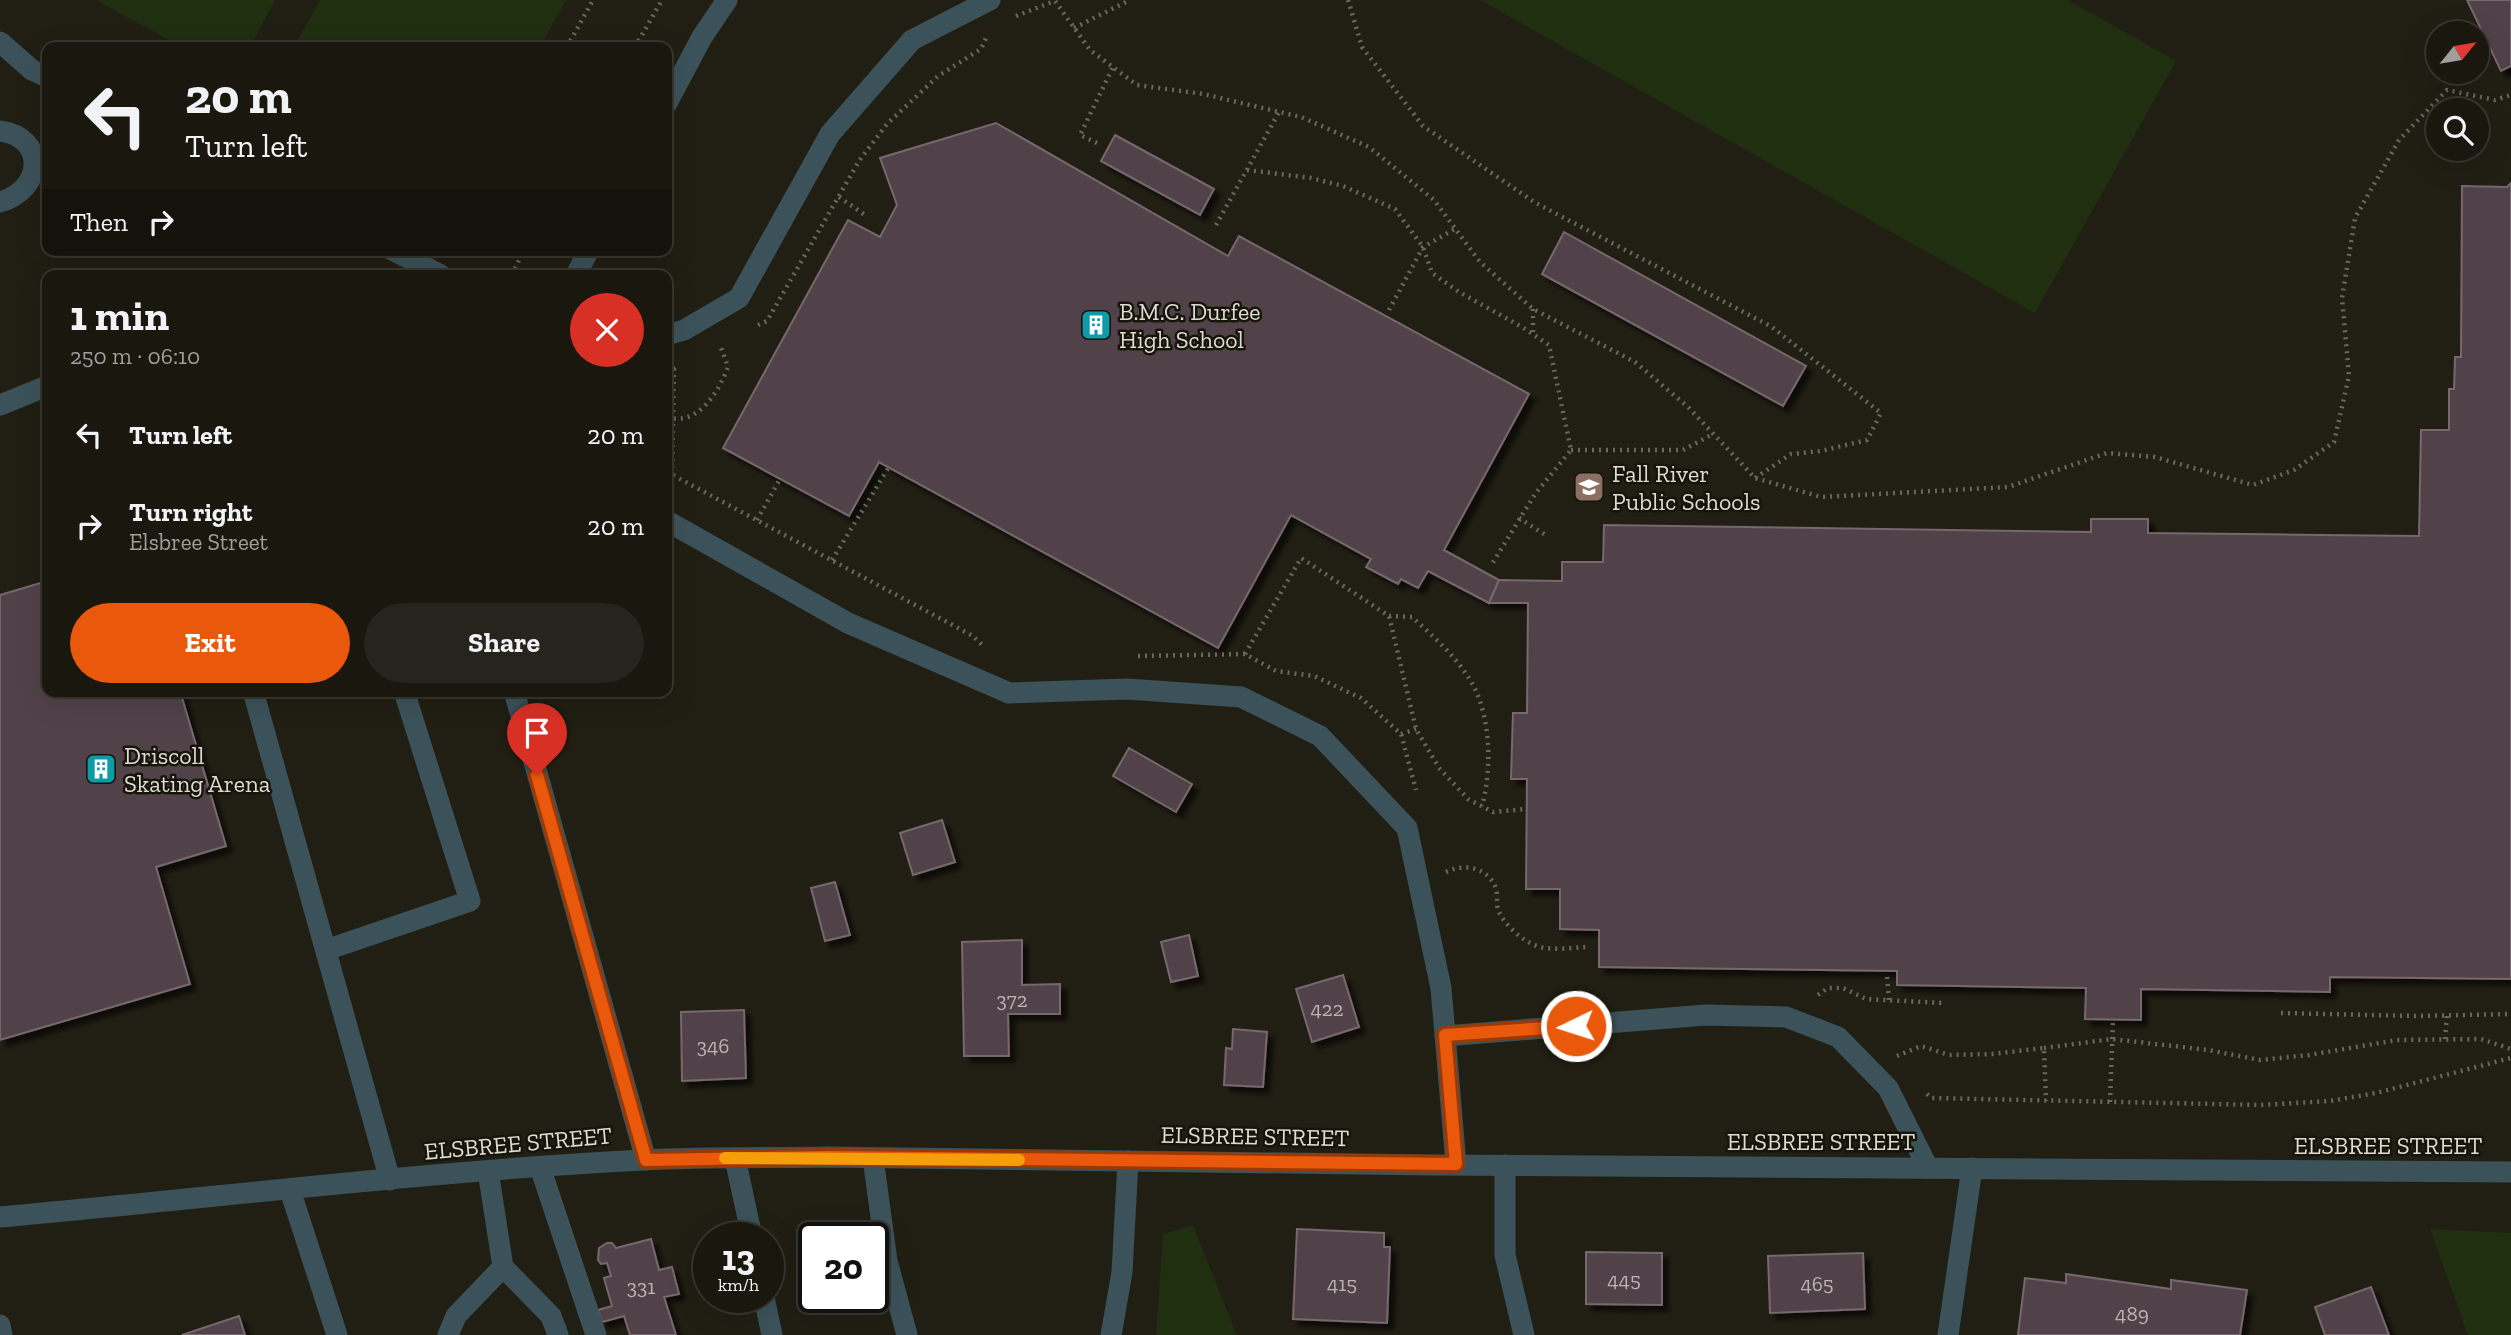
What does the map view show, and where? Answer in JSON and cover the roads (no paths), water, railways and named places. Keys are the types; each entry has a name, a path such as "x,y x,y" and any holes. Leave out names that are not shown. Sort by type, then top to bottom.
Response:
{"street":[{"path":"672,94 702,37 727,0"},
{"path":"672,334 684,330 739,298 830,134 912,40 976,3"},
{"path":"0,42 42,75"},
{"path":"0,131 13,133 22,139 33,158 34,170 25,189 16,197 0,202"},
{"path":"404,256 431,270"},
{"path":"0,405 42,388"},
{"path":"672,525 848,623 1009,693 1127,689 1241,697 1320,736 1407,828 1441,988 1456,1164"},
{"path":"255,697 390,1180"},
{"path":"326,950 470,901 406,697"},
{"path":"516,697 646,1160"},
{"path":"1445,1035 1706,1015 1786,1017 1838,1037 1888,1088 1928,1168"},
{"path":"735,1158 749,1222"},
{"name":"ELSBREE STREET","path":"0,1217 488,1171 646,1160 735,1158 2511,1172"},
{"path":"873,1158 887,1261 907,1335"},
{"path":"1111,1335 1122,1272 1128,1161"},
{"path":"1505,1165 1505,1255 1524,1335"},
{"path":"540,1167 596,1335"},
{"path":"1948,1335 1972,1168"},
{"path":"488,1171 503,1267 551,1316 558,1335"},
{"path":"290,1190 337,1335"},
{"path":"448,1335 456,1316 503,1267"},
{"path":"767,1313 772,1335"},
{"path":"0,1325 2,1335"}],"place":[{"name":"B.M.C. Durfee High School","path":"1096,325"},
{"name":"Fall River Public Schools","path":"1589,487"},
{"name":"Driscoll Skating Arena","path":"101,769"}]}
